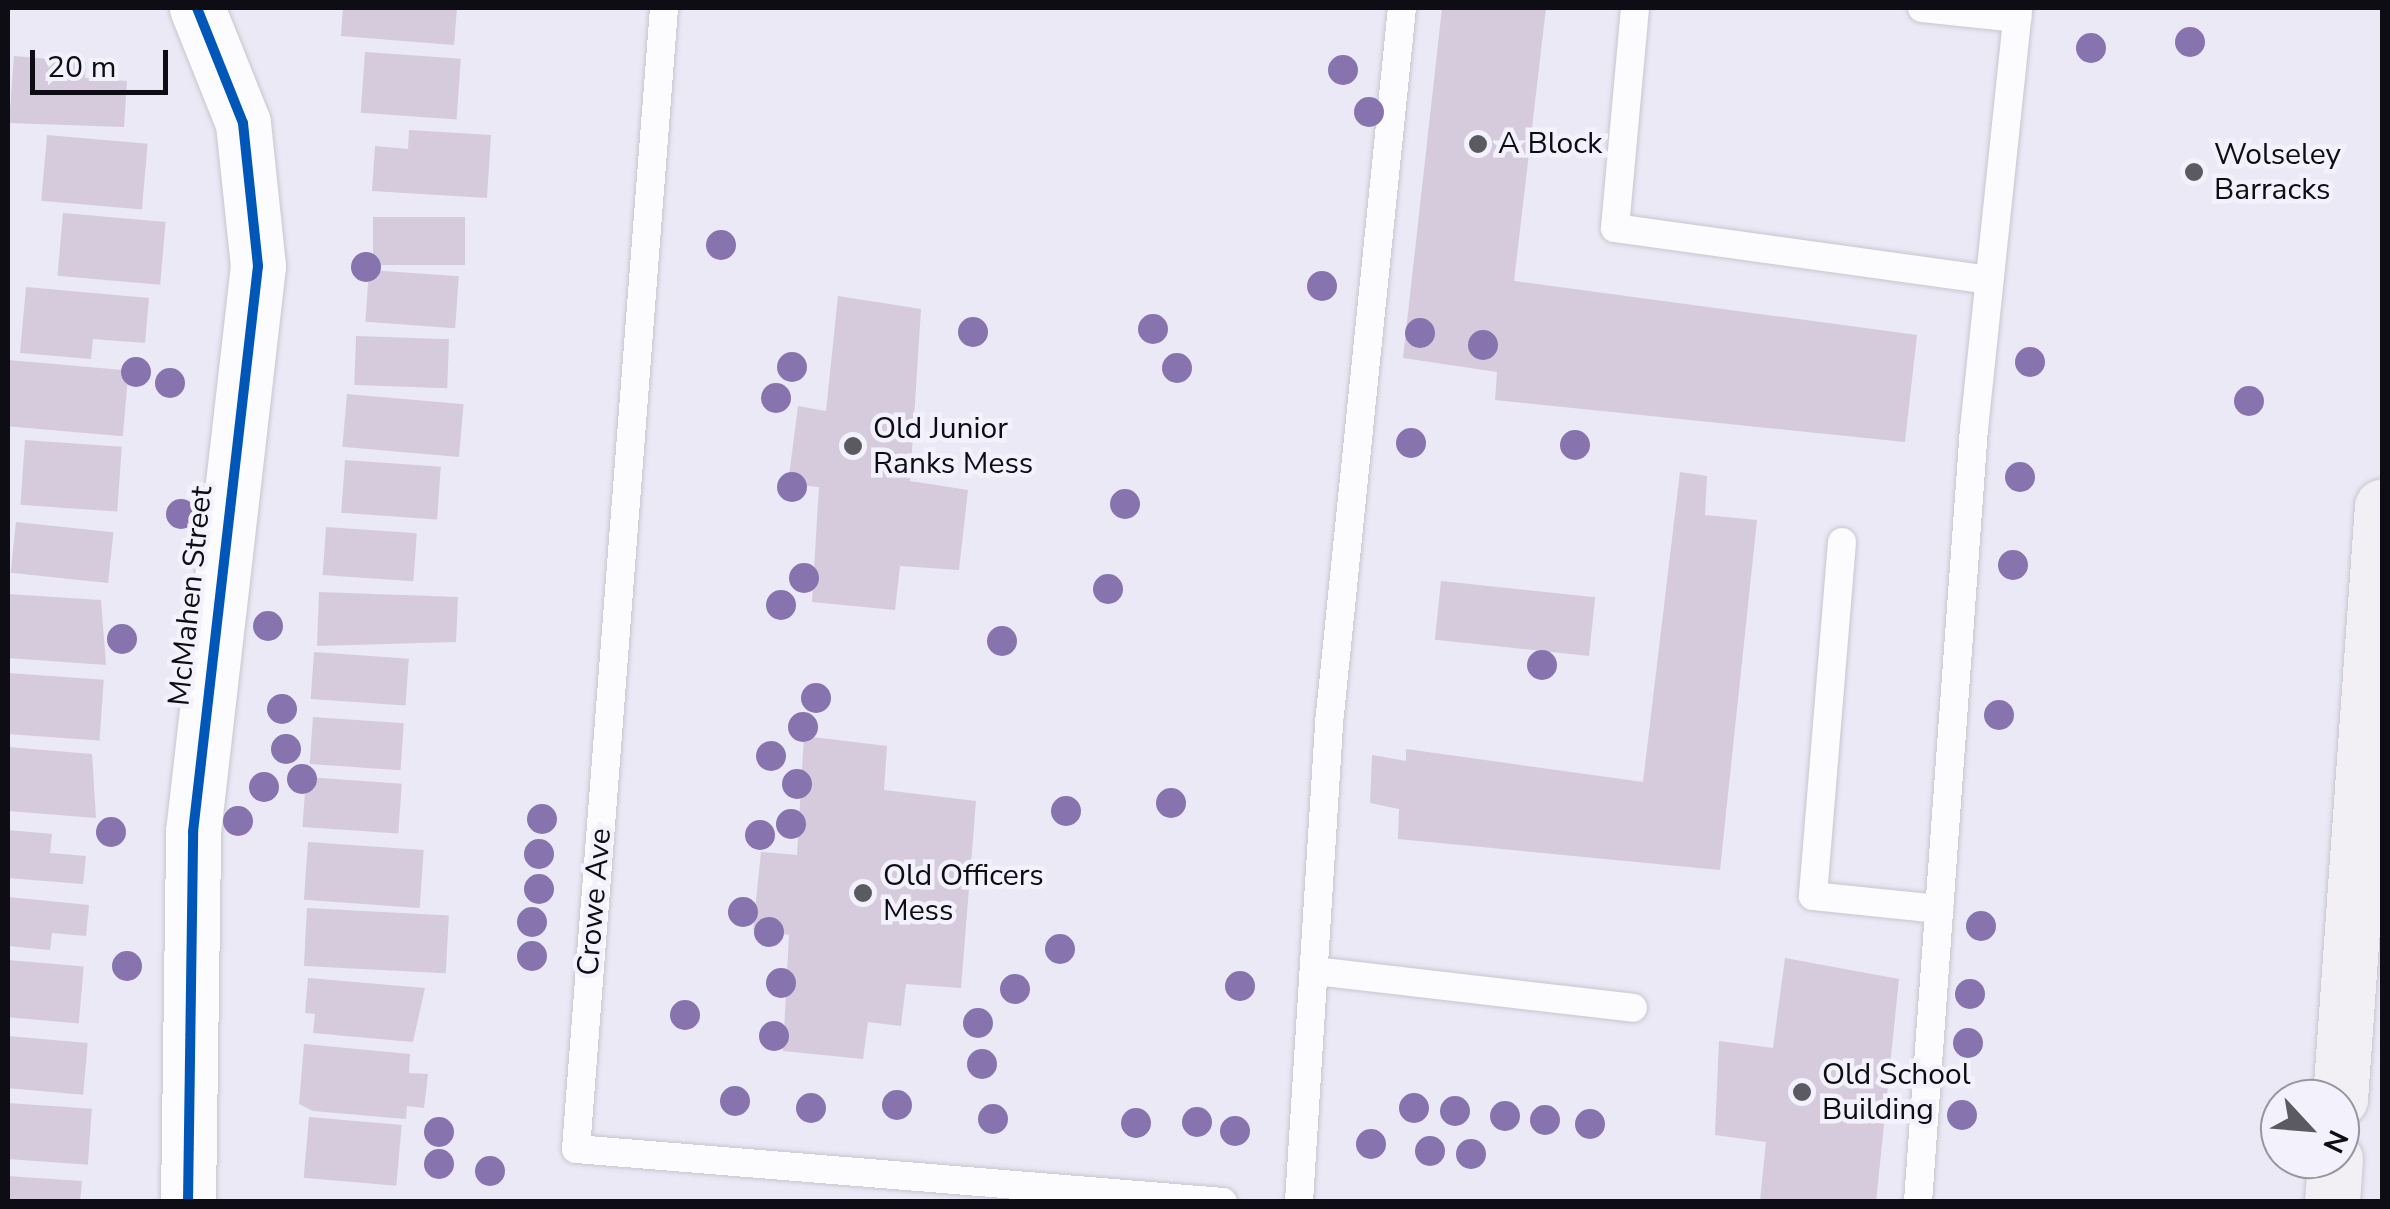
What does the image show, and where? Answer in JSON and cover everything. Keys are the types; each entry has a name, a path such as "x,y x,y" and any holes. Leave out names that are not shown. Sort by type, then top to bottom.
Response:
{"main road":[{"path":"2342,1079 2378,619 2382,506"}],"street":[{"name":"McMahen Street","path":"188,1202 193,832 258,266 243,123 197,8"}],"lane":[{"name":"Crowe Ave","path":"664,8 576,1149 1126,1199 1223,1202"},
{"path":"1299,1202 1330,714 1402,8"},
{"path":"1635,8 1614,228 1989,280"},
{"path":"1918,1202 1989,280 2018,13 1922,8"},
{"path":"1842,542 1813,896 1939,909"},
{"path":"1315,971 1634,1008"}],"building":[{"path":"343,8 457,8 454,45 341,36"},
{"name":"A Block","path":"1442,8 1546,8 1514,281 1917,335 1905,442 1495,400 1497,372 1403,358"},
{"path":"365,52 461,59 457,120 361,113"},
{"path":"14,56 86,62 85,78 127,81 124,127 9,123"},
{"path":"409,130 491,135 487,198 372,191 375,146 408,149"},
{"path":"47,135 148,144 142,210 41,201"},
{"path":"63,213 166,222 160,285 58,276"},
{"path":"373,217 465,217 465,265 373,265"},
{"path":"369,270 459,276 455,328 365,322"},
{"path":"26,287 149,298 145,343 93,339 91,359 20,353"},
{"name":"Old Junior Ranks Mess","path":"838,296 921,309 910,481 968,490 959,570 900,566 895,610 812,602 819,487 788,484 798,406 826,411"},
{"path":"356,336 449,339 447,388 354,385"},
{"path":"8,360 129,371 123,436 8,426"},
{"path":"347,394 464,404 459,457 342,447"},
{"path":"25,440 122,447 117,512 20,505"},
{"path":"345,460 441,467 437,520 341,513"},
{"path":"1680,472 1707,476 1705,515 1757,520 1720,870 1398,839 1399,809 1370,803 1372,755 1406,761 1406,749 1643,782"},
{"path":"16,522 113,532 108,583 11,573"},
{"path":"326,527 417,533 413,581 323,575"},
{"path":"1441,581 1595,597 1589,656 1435,640"},
{"path":"319,592 458,597 456,642 317,646"},
{"path":"8,594 101,600 106,665 8,658"},
{"path":"314,652 409,659 405,706 311,699"},
{"path":"8,673 104,680 100,741 8,734"},
{"path":"313,717 404,723 400,770 310,764"},
{"name":"Old Officers Mess","path":"804,736 887,746 884,790 976,801 961,988 906,984 901,1026 868,1022 863,1059 783,1051 789,935 753,930 761,852 797,855"},
{"path":"8,747 92,754 96,818 8,811"},
{"path":"306,777 402,784 398,834 303,827"},
{"path":"8,830 52,834 50,853 86,856 83,884 8,878"},
{"path":"308,842 424,850 420,908 304,900"},
{"path":"8,897 89,905 86,936 52,933 50,950 8,946"},
{"path":"307,908 449,915 446,973 304,966"},
{"name":"Old School Building","path":"1785,958 1899,979 1876,1202 1760,1201 1766,1142 1715,1135 1719,1041 1773,1048"},
{"path":"8,960 84,967 79,1023 8,1017"},
{"path":"308,978 425,988 413,1042 313,1033 315,1014 305,1013"},
{"path":"8,1036 88,1043 83,1095 8,1088"},
{"path":"304,1044 410,1054 409,1073 428,1074 424,1108 407,1106 406,1119 313,1111 299,1104"},
{"path":"8,1103 92,1109 88,1165 8,1159"},
{"path":"309,1117 402,1125 396,1186 304,1178"},
{"path":"8,1176 82,1181 80,1202 8,1202"}],"cycle path":[{"path":"188,1202 193,832 258,266 243,123 197,8"}],"place":[{"name":"A Block","path":"1478,144"},
{"name":"Wolseley Barracks","path":"2194,172"},
{"name":"Old Junior Ranks Mess","path":"853,446"},
{"name":"Old Officers Mess","path":"863,893"},
{"name":"Old School Building","path":"1802,1092"}]}
